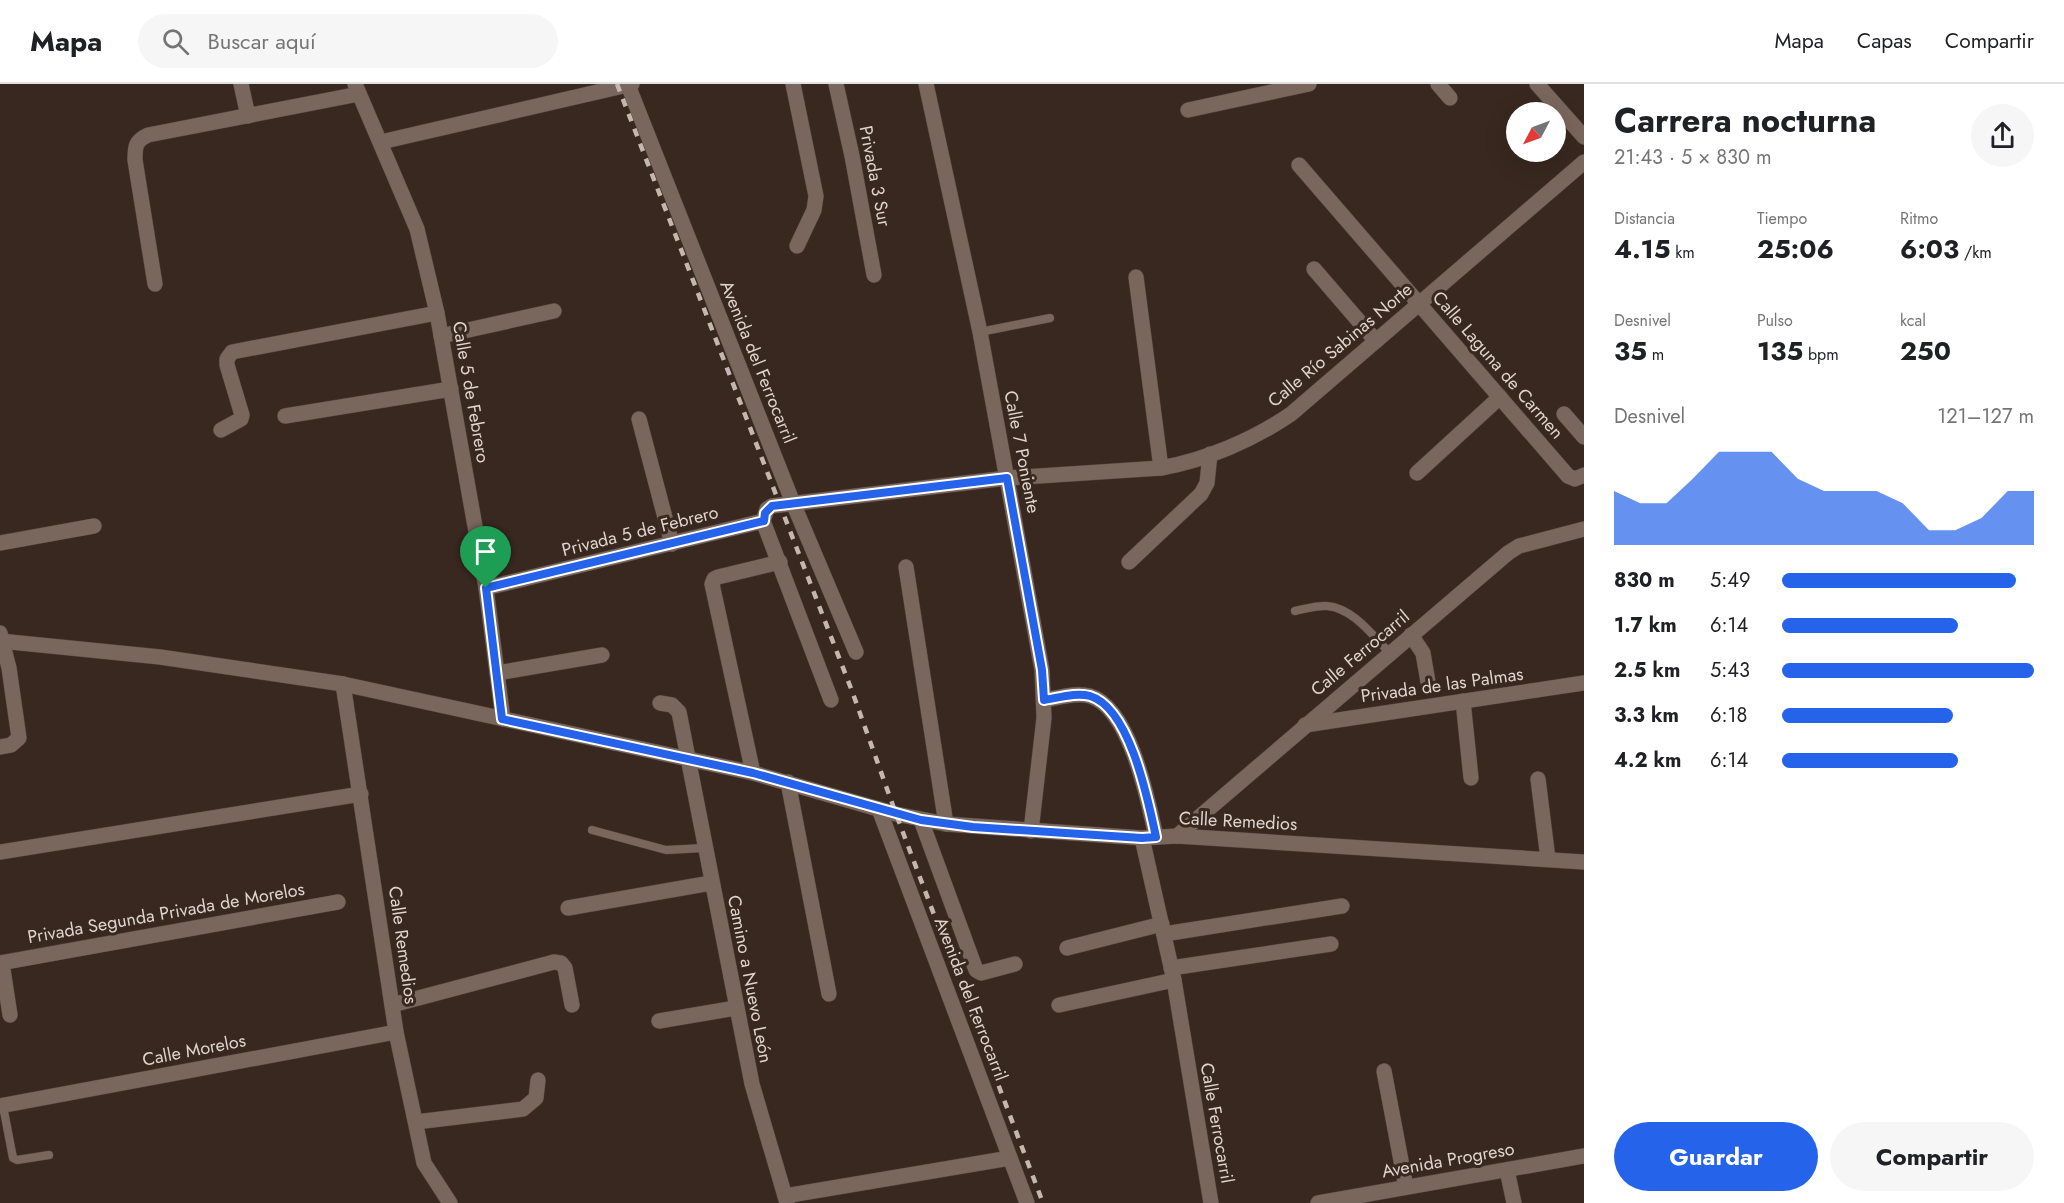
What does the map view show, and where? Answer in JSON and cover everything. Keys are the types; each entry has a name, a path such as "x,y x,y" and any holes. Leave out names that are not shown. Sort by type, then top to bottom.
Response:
{"street":[{"path":"241,84 248,116"},
{"path":"381,142 630,84"},
{"name":"Avenida del Ferrocarril","path":"630,84 793,503 856,652"},
{"path":"793,84 816,196 814,210 797,246"},
{"name":"Privada 3 Sur","path":"836,84 874,276"},
{"name":"Calle 7 Poniente","path":"926,84 980,332 1042,670 1044,700 1031,831"},
{"path":"1438,84 1450,98"},
{"path":"1537,84 1584,137"},
{"path":"1188,110 1313,87"},
{"path":"155,284 135,160 135,147 138,140 148,135 248,116 357,89"},
{"name":"Calle 5 de Febrero","path":"357,89 417,229 437,314 486,588 502,719"},
{"name":"Calle Río Sabinas Norte","path":"793,503 1007,478 1161,468 1182,464 1210,454 1272,427 1291,414 1584,162"},
{"name":"Calle Laguna de Carmen","path":"1299,165 1568,476 1580,477"},
{"path":"1314,269 1376,341"},
{"path":"1136,277 1161,468"},
{"path":"441,336 554,311"},
{"path":"221,430 238,422 242,415 226,359 232,352 437,314"},
{"path":"285,416 451,389"},
{"path":"1417,473 1500,397"},
{"path":"1564,414 1584,437"},
{"path":"639,419 672,544"},
{"path":"1129,562 1201,494 1207,483 1210,454"},
{"name":"Privada 5 de Febrero","path":"486,588 764,521 765,513 772,506 793,503"},
{"path":"764,521 831,700"},
{"path":"0,543 94,526"},
{"name":"Calle Ferrocarril","path":"1178,836 1305,725 1519,546 1584,529"},
{"path":"753,773 712,584 718,577 780,562"},
{"path":"906,567 946,824"},
{"path":"1411,635 1423,653 1428,682"},
{"path":"0,747 11,745 19,738 9,668 1,638"},
{"name":"Calle Remedios","path":"1,638 160,657 343,684 753,773 879,809 946,824 1031,831 1149,837 1178,836 1584,862"},
{"path":"497,673 603,655"},
{"name":"Privada de las Palmas","path":"1305,725 1584,683"},
{"name":"Calle Remedios","path":"343,684 396,1032 424,1163 450,1203"},
{"name":"Calle Ferrocarril","path":"1044,700 1080,695 1101,701 1118,720 1131,746 1149,837 1211,1203"},
{"path":"1463,701 1472,778"},
{"name":"Camino a Nuevo León","path":"660,703 672,705 679,712 752,1084 786,1200"},
{"path":"1538,779 1548,859"},
{"path":"788,782 829,994"},
{"path":"0,852 361,794"},
{"name":"Avenida del Ferrocarril","path":"879,809 1027,1203"},
{"path":"921,820 976,970 981,974 1015,964"},
{"path":"568,908 711,882"},
{"name":"Privada Segunda Privada de Morelos","path":"1,963 338,902"},
{"path":"1067,948 1163,929 1342,906"},
{"path":"1059,1005 1172,974 1331,944"},
{"path":"392,1005 554,962 561,963 565,968 572,1005"},
{"path":"1,963 10,1015"},
{"path":"659,1021 736,1008"},
{"name":"Calle Morelos","path":"2,1106 396,1032"},
{"path":"1384,1071 1406,1187"},
{"path":"416,1122 523,1108 536,1098 538,1080"},
{"name":"Avenida Progreso","path":"1318,1203 1584,1156"},
{"path":"786,1200 1010,1158"},
{"path":"1507,1170 1514,1203"}],"lane":[{"path":"980,332 1050,318"},
{"path":"1295,611 1326,606 1338,608 1358,621 1390,653"},
{"path":"592,830 666,850 704,848"},
{"path":"2,1106 13,1158 17,1160 49,1155"}],"railway":[{"path":"617,84 852,691 1043,1203"}],"route":[{"path":"1007,478 1042,670 1044,700 1089,696 1101,701 1118,720 1131,746 1156,837 973,827 921,820 753,773 502,719 486,588 764,521 765,513 772,506 1007,478"}]}
